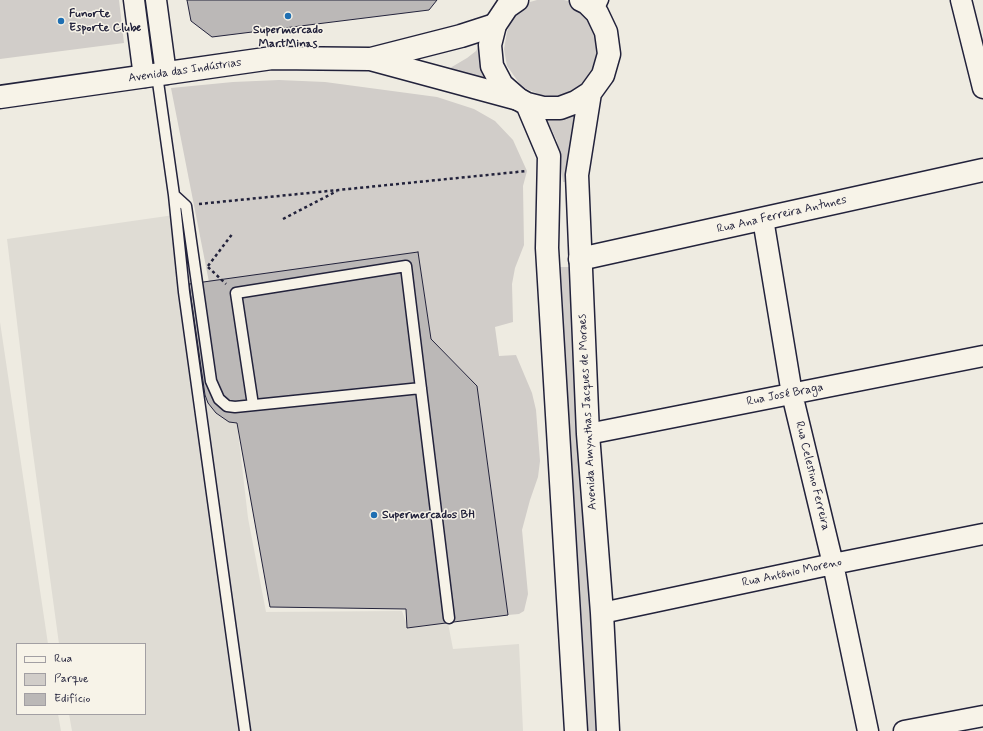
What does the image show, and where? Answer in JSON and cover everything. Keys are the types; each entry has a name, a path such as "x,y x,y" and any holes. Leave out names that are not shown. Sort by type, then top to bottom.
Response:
{"main road":[{"path":"590,93 603,75 609,54 606,32 591,3"},
{"name":"Avenida das Indústrias","path":"0,97 272,58 370,59 460,36 507,8"},
{"path":"507,8 490,45 492,66 502,85 522,102 549,156 547,256 576,731"},
{"name":"Avenida das Indústrias","path":"370,59 543,108 560,108 576,102 590,93"},
{"name":"Avenida Amynthas Jacques de Moraes","path":"590,93 577,175 588,434 602,613 608,731"},
{"name":"Rua Ana Ferreira Antunes","path":"580,259 763,220 983,170"},
{"path":"548,225 553,241 569,255 580,259"}],"street":[{"path":"134,0 155,75"},
{"path":"155,75 156,0"},
{"path":"961,0 983,88"},
{"name":"Rua Celestino Ferreira","path":"763,220 792,394 833,564 868,731"},
{"name":"Rua José Braga","path":"588,434 983,356"},
{"name":"Rua Antônio Moreno","path":"602,613 983,534"},
{"path":"904,731 983,716"}],"lane":[{"path":"155,75 174,195 184,292 245,731"},
{"path":"174,195 186,206 211,381 219,399 227,406 235,407 421,388"},
{"path":"253,405 236,293 406,266 449,618"}],"path":[{"path":"199,212 198,204 527,171"},
{"path":"283,220 340,190"},
{"path":"208,266 233,233"},
{"path":"207,258 208,266 236,293"}],"shaded area":[{"path":"181,214 203,395 216,413 229,422 237,423 248,518 266,612 402,611 408,628 448,623 453,649 519,644 523,731 72,731 69,715 146,715 146,643 59,643 30,431 7,239"},
{"path":"0,322 48,643 16,643 16,715 58,715 61,731 0,731"}],"green space":[{"name":"Funorte Esporte Clube","path":"0,0 119,0 124,43 0,59"},
{"path":"537,0 564,0 572,2 593,17 602,37 595,71 583,85 560,97 541,95 522,87 507,66 504,49 507,32 513,14 530,2"},
{"path":"478,47 482,71 490,84 445,71 467,58 476,51"},
{"path":"279,80 325,82 437,97 474,109 495,121 513,140 527,171 523,186 524,245 515,268 512,284 513,322 495,327 499,356 516,355 532,393 536,410 540,461 538,477 522,530 528,594 524,611 519,614 508,615 477,386 431,339 418,252 209,282 171,88 233,82"},
{"path":"576,111 566,182 563,182 557,141 544,114"},
{"path":"555,267 570,267 598,731 585,731"}],"building":[{"name":"Supermercado MartMinas","path":"187,0 437,0 429,10 212,37 191,21"},
{"name":"Supermercados BH","path":"418,252 431,339 477,386 508,615 407,628 406,609 270,607 237,423 229,422 216,413 208,403 205,395 189,284"}],"place":[{"name":"Supermercado MartMinas","path":"288,16"},
{"name":"Funorte Esporte Clube","path":"61,21"},
{"name":"Supermercados BH","path":"374,515"}]}
